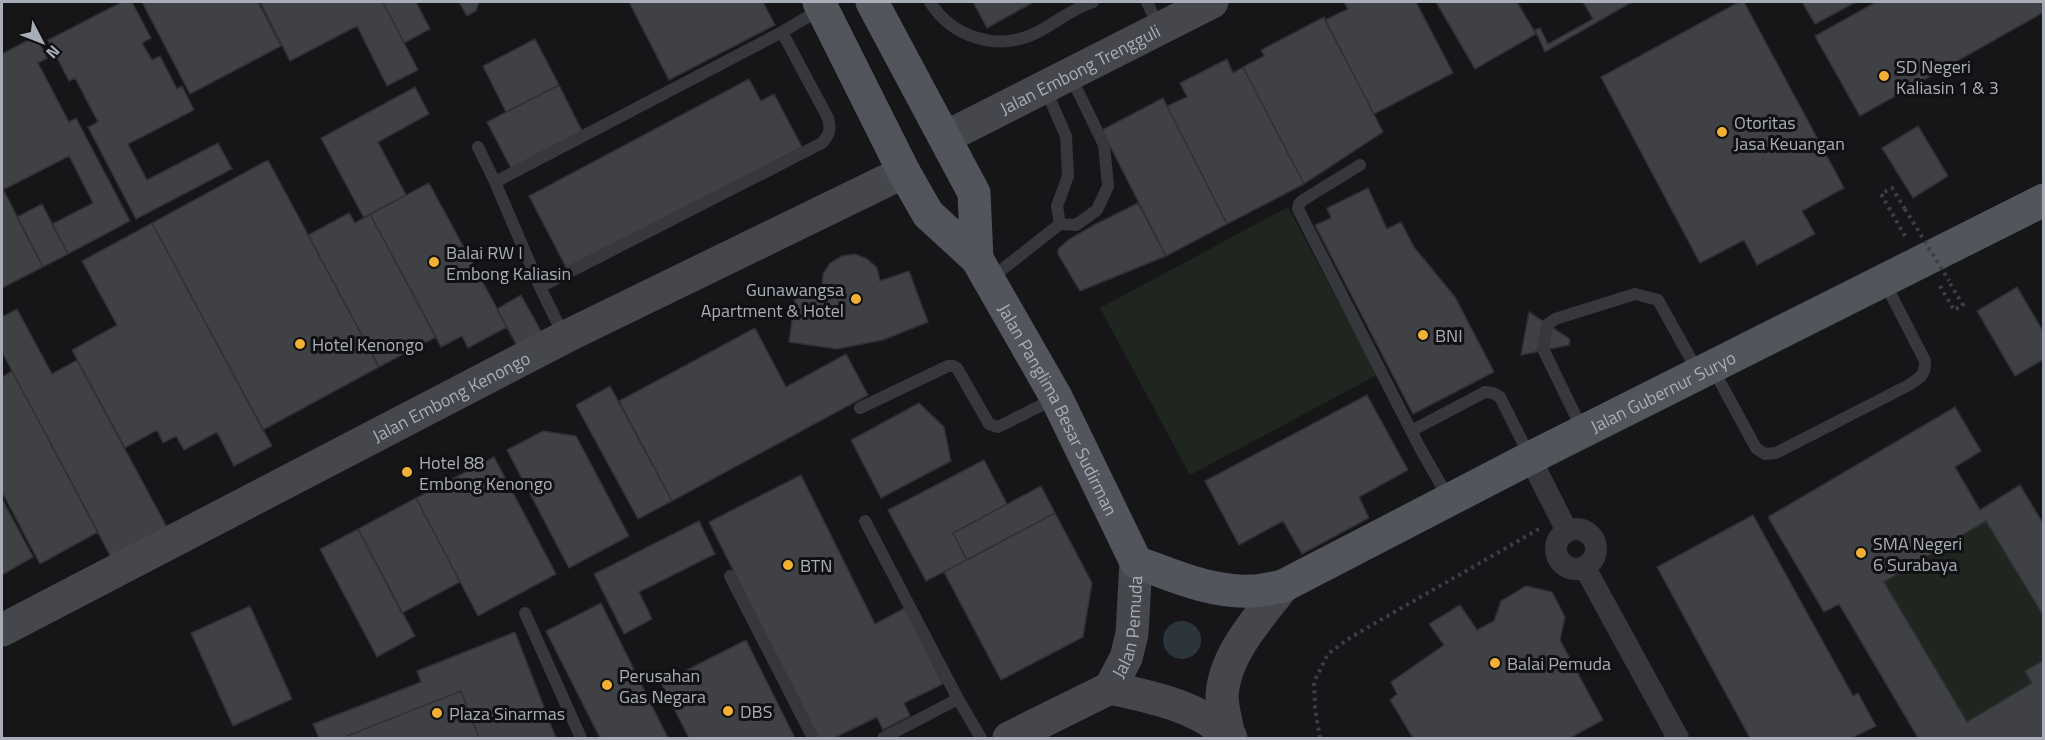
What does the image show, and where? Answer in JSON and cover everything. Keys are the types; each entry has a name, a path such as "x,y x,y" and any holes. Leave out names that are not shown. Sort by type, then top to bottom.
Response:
{"main road":[{"name":"Jalan Panglima Besar Sudirman","path":"872,2 974,193 983,269"},
{"name":"Jalan Panglima Besar Sudirman","path":"820,5 904,172 928,214 983,269 1056,397 1136,562"},
{"name":"Jalan Gubernur Suryo","path":"1136,562 1192,582 1227,590 1251,591 1283,586 1583,431 2043,200"}],"street":[{"name":"Jalan Embong Trengguli","path":"946,137 1057,80 1153,15 1204,4"},
{"name":"Jalan Embong Kenongo","path":"2,630 565,337 904,172"},
{"path":"1530,458 1563,524 1592,536 1596,544 1596,553 1585,568 1678,738"},
{"name":"Jalan Pemuda","path":"1009,738 1110,688 1126,658 1132,634 1136,562"},
{"name":"Jalan Gubernur Suryo","path":"1230,737 1222,696 1229,667 1254,625 1283,586"},
{"name":"Jalan Pemuda","path":"1110,688 1174,703 1230,737"}],"lane":[{"path":"930,2 937,13 951,26 969,36 987,42 1022,39 1037,33 1073,9 1093,2"},
{"path":"495,182 782,32 820,5"},
{"path":"540,287 822,143 829,135 828,118 782,32"},
{"path":"983,269 1060,224 1076,225 1097,210 1108,186 1104,145 1057,80"},
{"path":"1057,80 1066,136 1068,176 1057,206 1060,224"},
{"path":"478,147 540,287 565,337"},
{"path":"1360,165 1303,200 1299,204 1299,209 1411,431 1450,500"},
{"path":"1583,431 1543,349 1547,325 1555,319 1635,294 1658,300 1756,448 1765,454 1776,453 1921,378 1926,369 1925,360 1883,280"},
{"path":"860,408 948,366 957,368 989,424 993,427 998,427 1056,397"},
{"path":"1411,431 1485,392 1493,393 1500,397 1530,458"},
{"path":"865,520 958,699 981,738"},
{"path":"730,576 813,738"},
{"path":"525,613 581,738"},
{"path":"883,738 958,699"}],"path":[{"path":"1892,188 1963,305 1954,310 1922,261 1881,194 1892,188"},
{"path":"1320,738 1314,682 1328,654 1361,632 1563,524"}],"shaded area":[{"path":"1288,207 1377,375 1190,475 1100,308"},
{"path":"1986,521 2043,617 2043,660 2025,671 2032,683 1967,722 1884,582"},
{"path":"1182,621 1196,626 1201,640 1196,654 1182,659 1168,654 1163,640 1168,626"}],"building":[{"path":"122,2 132,2 151,38 142,43 152,60 160,56 177,89 182,86 194,110 128,144 147,180 218,143 232,169 136,219 88,127 98,122 75,78 69,81 48,40"},
{"path":"142,2 258,2 281,46 190,94"},
{"path":"260,2 383,2 418,70 387,86 357,26 290,61"},
{"path":"383,2 416,2 430,29 404,43"},
{"path":"459,2 479,2 476,11 467,16"},
{"path":"629,2 763,2 775,25 669,80"},
{"path":"973,2 1034,2 987,28"},
{"path":"1344,2 1416,2 1453,73 1374,114 1325,20 1348,9"},
{"path":"1436,2 1517,2 1536,34 1475,69"},
{"path":"1583,2 1632,2 1545,52 1535,30 1540,28 1548,44 1593,19"},
{"name":"Otoritas Jasa Keuangan","path":"1739,2 1744,2 1844,188 1802,211 1815,234 1757,265 1744,240 1700,263 1601,77"},
{"path":"1802,2 1856,2 1815,24"},
{"name":"SD Negeri Kaliasin 1 & 3","path":"1876,2 2044,2 2044,12 1860,116 1815,36"},
{"path":"1324,17 1383,132 1304,184 1243,67 1264,56 1261,50"},
{"path":"36,36 47,58 38,63 69,122 76,118 130,221 68,254 52,224 93,203 69,156 3,190 2,187 2,54"},
{"path":"535,39 559,85 506,112 483,66"},
{"path":"1227,59 1233,73 1243,67 1304,184 1227,224 1167,106 1187,97 1180,83"},
{"path":"749,79 761,101 774,94 802,147 568,271 529,196"},
{"path":"559,85 584,135 513,172 487,122"},
{"path":"415,87 429,114 378,142 406,195 364,218 321,138"},
{"path":"1163,98 1227,224 1166,256 1102,130"},
{"path":"1918,126 1948,176 1913,198 1882,148"},
{"path":"268,160 379,367 263,430 152,223"},
{"name":"Balai RW I Embong Kaliasin","path":"429,183 507,327 468,348 462,336 441,347 370,214"},
{"path":"2,187 43,267 2,288"},
{"name":"BNI","path":"1368,188 1387,229 1401,222 1414,247 1455,297 1494,372 1413,414 1315,225 1331,218 1327,208"},
{"path":"1138,203 1166,256 1080,291 1058,254 1058,249 1068,240 1094,225"},
{"path":"42,204 68,254 43,267 17,217"},
{"path":"349,213 355,223 370,214 436,337 379,367 308,235"},
{"path":"152,223 272,446 234,466 217,432 184,450 176,436 163,443 157,430 125,448 72,350 117,325 82,261"},
{"path":"855,254 867,259 877,268 880,281 909,271 928,322 883,340 837,349 789,342 797,284 822,287 823,274 830,263 842,256"},
{"path":"2017,287 2044,333 2044,359 2015,376 1977,311"},
{"path":"521,295 543,335 518,348 497,309"},
{"path":"17,309 52,374 77,360 169,531 113,561 2,352 2,317"},
{"path":"1529,312 1570,339 1569,345 1521,355"},
{"path":"755,328 786,387 846,354 868,395 672,501 619,401"},
{"path":"12,371 98,532 40,564 2,492 2,377"},
{"path":"610,386 672,501 638,519 576,405"},
{"path":"1367,395 1408,470 1359,497 1369,518 1302,554 1283,521 1239,545 1205,481"},
{"path":"919,403 944,427 951,461 881,498 851,440"},
{"name":"SMA Negeri 6 Surabaya","path":"1955,407 1981,451 1955,467 1980,510 2020,485 2044,525 2044,617 1986,521 1884,582 1967,722 2032,683 2025,671 2044,660 2044,738 1918,738 1839,604 1824,612 1768,517"},
{"path":"543,431 576,436 629,536 569,568 507,450"},
{"path":"494,457 556,574 478,616 416,498"},
{"path":"984,460 1007,504 953,533 967,560 926,581 888,510"},
{"name":"BTN","path":"801,475 875,624 905,608 943,684 904,703 910,716 883,730 877,717 834,738 817,738 709,522"},
{"path":"1041,486 1055,513 967,560 953,533"},
{"path":"416,498 460,582 402,613 358,529"},
{"path":"2,499 33,557 2,575"},
{"path":"1055,513 1092,583 1083,637 1001,680 944,572"},
{"path":"1753,515 1853,696 1858,693 1876,726 1852,738 1750,738 1657,567"},
{"path":"699,521 715,554 639,592 652,619 624,634 594,574"},
{"path":"358,529 415,636 377,657 320,549"},
{"name":"Balai Pemuda","path":"1526,586 1552,592 1565,617 1560,640 1603,720 1570,738 1413,738 1390,700 1397,694 1391,682 1444,645 1429,624 1460,605 1477,630 1494,621 1501,601"},
{"name":"Perusahan Gas Negara","path":"601,603 668,738 600,738 546,631"},
{"path":"250,606 292,699 233,726 191,633"},
{"path":"515,632 556,738 479,738 461,691 347,736 348,738 319,738 313,724 421,682 417,671"},
{"name":"DBS","path":"746,640 795,738 689,738 661,683"},
{"name":"Plaza Sinarmas","path":"461,691 479,738 348,738 347,736"}],"place":[{"name":"SD Negeri Kaliasin 1 & 3","path":"1884,76"},
{"name":"Otoritas Jasa Keuangan","path":"1722,132"},
{"name":"Balai RW I Embong Kaliasin","path":"434,262"},
{"name":"Gunawangsa Apartment & Hotel","path":"856,299"},
{"name":"BNI","path":"1423,335"},
{"name":"Hotel Kenongo","path":"300,344"},
{"name":"Hotel 88 Embong Kenongo","path":"407,472"},
{"name":"SMA Negeri 6 Surabaya","path":"1861,553"},
{"name":"BTN","path":"788,565"},
{"name":"Balai Pemuda","path":"1495,663"},
{"name":"Perusahan Gas Negara","path":"607,685"},
{"name":"DBS","path":"728,711"},
{"name":"Plaza Sinarmas","path":"437,713"}]}
